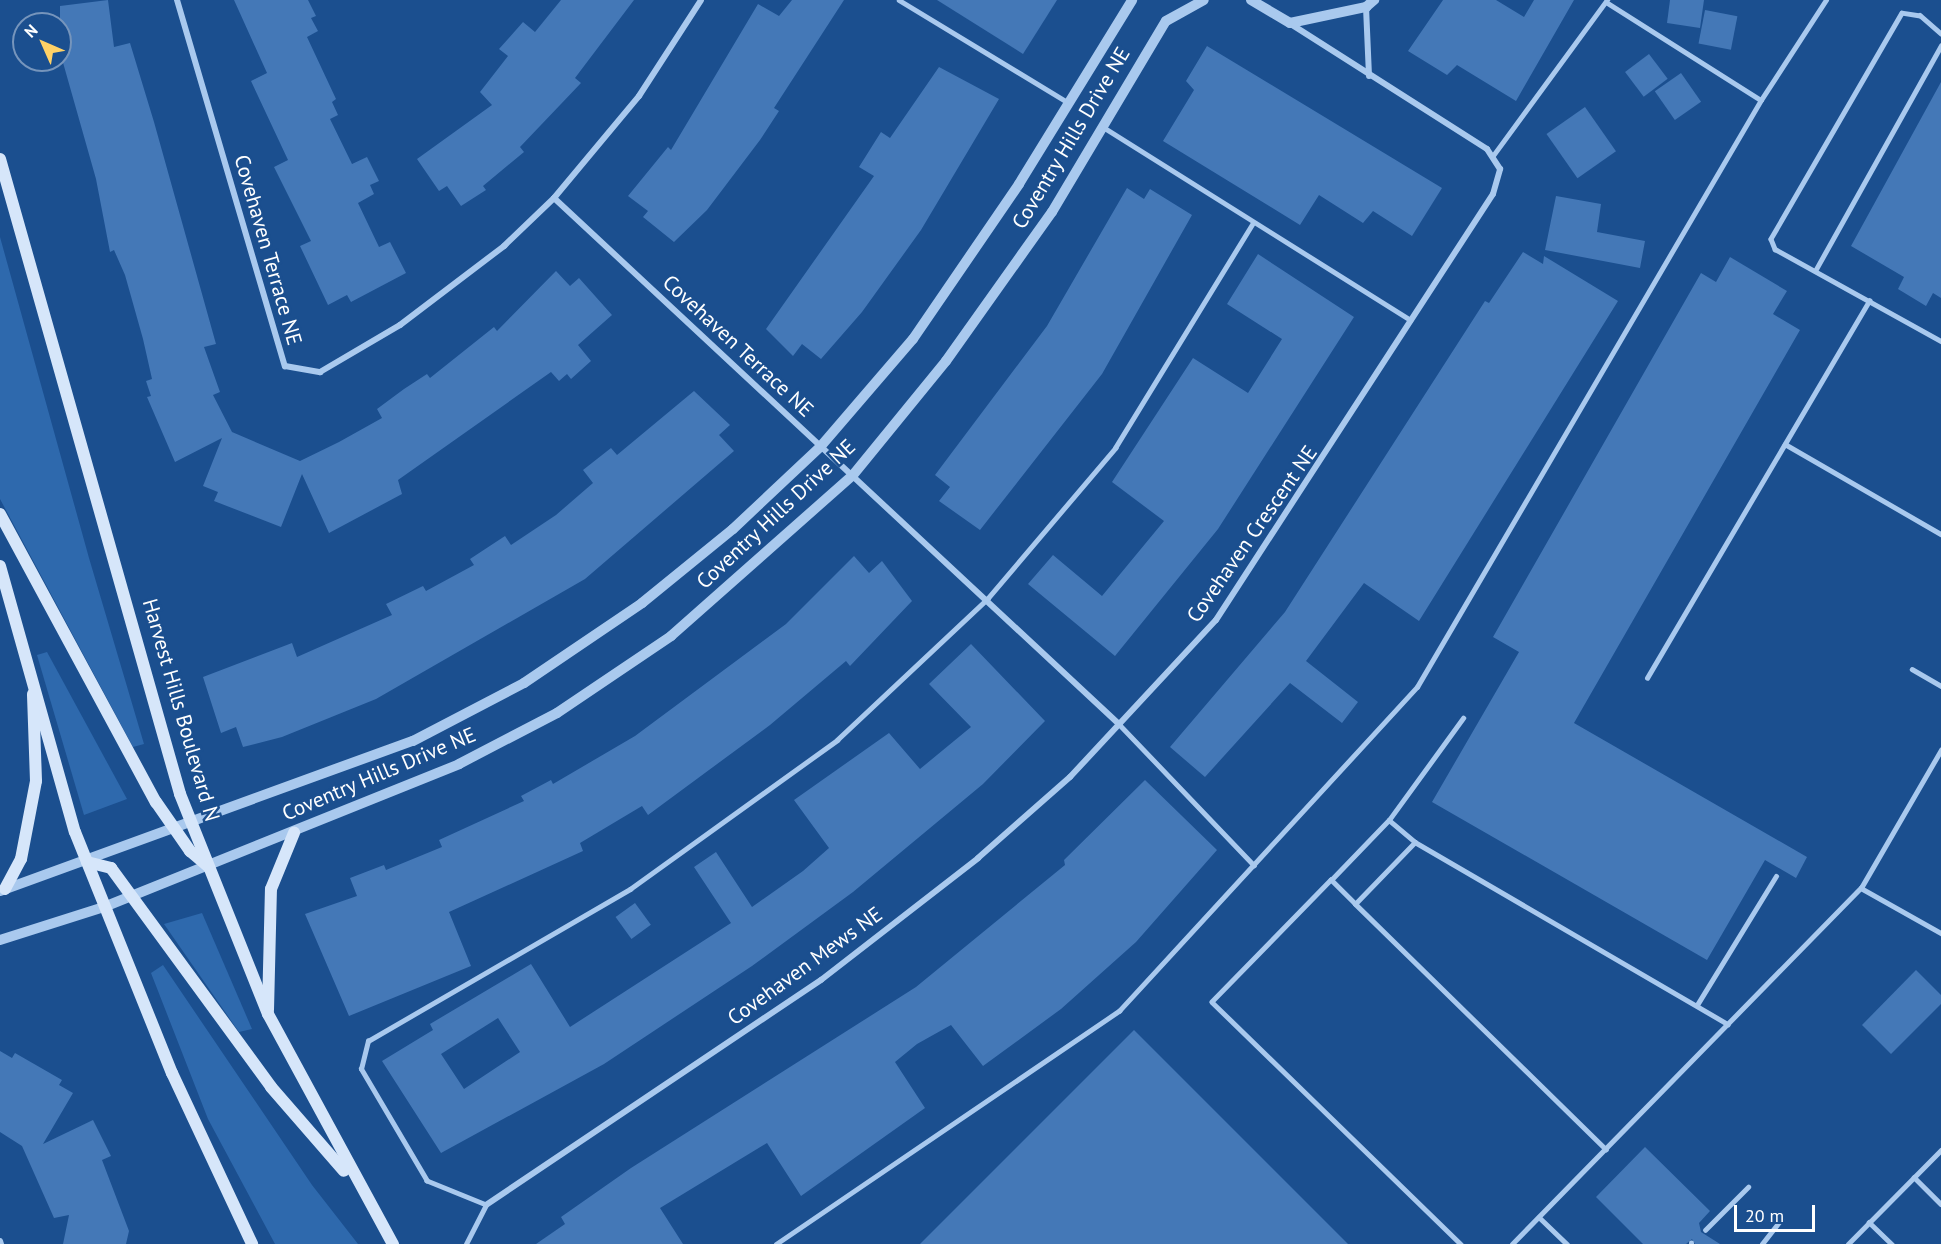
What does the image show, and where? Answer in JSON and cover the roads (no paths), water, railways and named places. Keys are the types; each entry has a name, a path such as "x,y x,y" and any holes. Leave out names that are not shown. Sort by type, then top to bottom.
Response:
{"main road":[{"name":"Harvest Hills Boulevard N","path":"0,159 191,821 268,1014 357,1186 393,1244"},
{"path":"0,514 175,829 209,866"},
{"path":"0,566 87,862 172,1073 252,1244"},
{"path":"2,890 21,859 36,781 32,672"},
{"path":"268,1014 271,889 294,833"},
{"path":"87,862 111,868 134,895 272,1088 357,1186"}],"street":[{"name":"Covehaven Terrace NE","path":"177,0 285,366 320,372 400,325 504,246 554,198 639,96 700,0"},
{"name":"Coventry Hills Drive NE","path":"2,890 87,862 191,821 413,741 524,683 642,603 733,530 821,446 913,339 1069,103 1132,0"},
{"name":"Coventry Hills Drive NE","path":"0,940 104,907 294,833 459,764 557,713 671,636 853,475 946,361 1053,212 1101,125 1166,21 1204,0"},
{"path":"1251,0 1290,23 1492,157"},
{"path":"1290,23 1370,4 1369,76"},
{"name":"Covehaven Crescent NE","path":"1120,725 1216,620 1493,195 1500,170 1492,157"},
{"name":"Covehaven Terrace NE","path":"554,198 821,446"},
{"path":"821,446 988,598 1120,725"},
{"name":"Covehaven Mews NE","path":"486,1204 821,980 978,858 1120,725"}],"lane":[{"path":"899,0 1069,103"},
{"path":"776,1244 1119,1011 1417,687 1761,100 1826,0"},
{"path":"1492,157 1607,1 1761,100"},
{"path":"1941,34 1920,16 1902,13 1771,239 1775,249 1941,341"},
{"path":"1815,271 1941,46"},
{"path":"1101,125 1252,224 1411,320"},
{"path":"466,1244 486,1204 427,1181 361,1069 368,1041 630,889 837,740 988,598 1115,448 1252,224"},
{"path":"1647,678 1869,301"},
{"path":"1785,444 1941,534"},
{"path":"1912,669 1941,686"},
{"path":"1461,1244 1212,1002 1389,820 1462,718"},
{"path":"1120,725 1254,865"},
{"path":"1512,1244 1861,888 1941,750"},
{"path":"1389,820 1415,842 1728,1024"},
{"path":"1356,904 1415,842"},
{"path":"1697,1005 1776,876"},
{"path":"1331,880 1606,1150"},
{"path":"1861,888 1941,933"},
{"path":"1848,1244 1941,1150"},
{"path":"1914,1177 1941,1204"},
{"path":"1705,1230 1748,1187"},
{"path":"1539,1217 1567,1244"},
{"path":"1762,1244 1781,1220"},
{"path":"1869,1222 1892,1244"}]}
